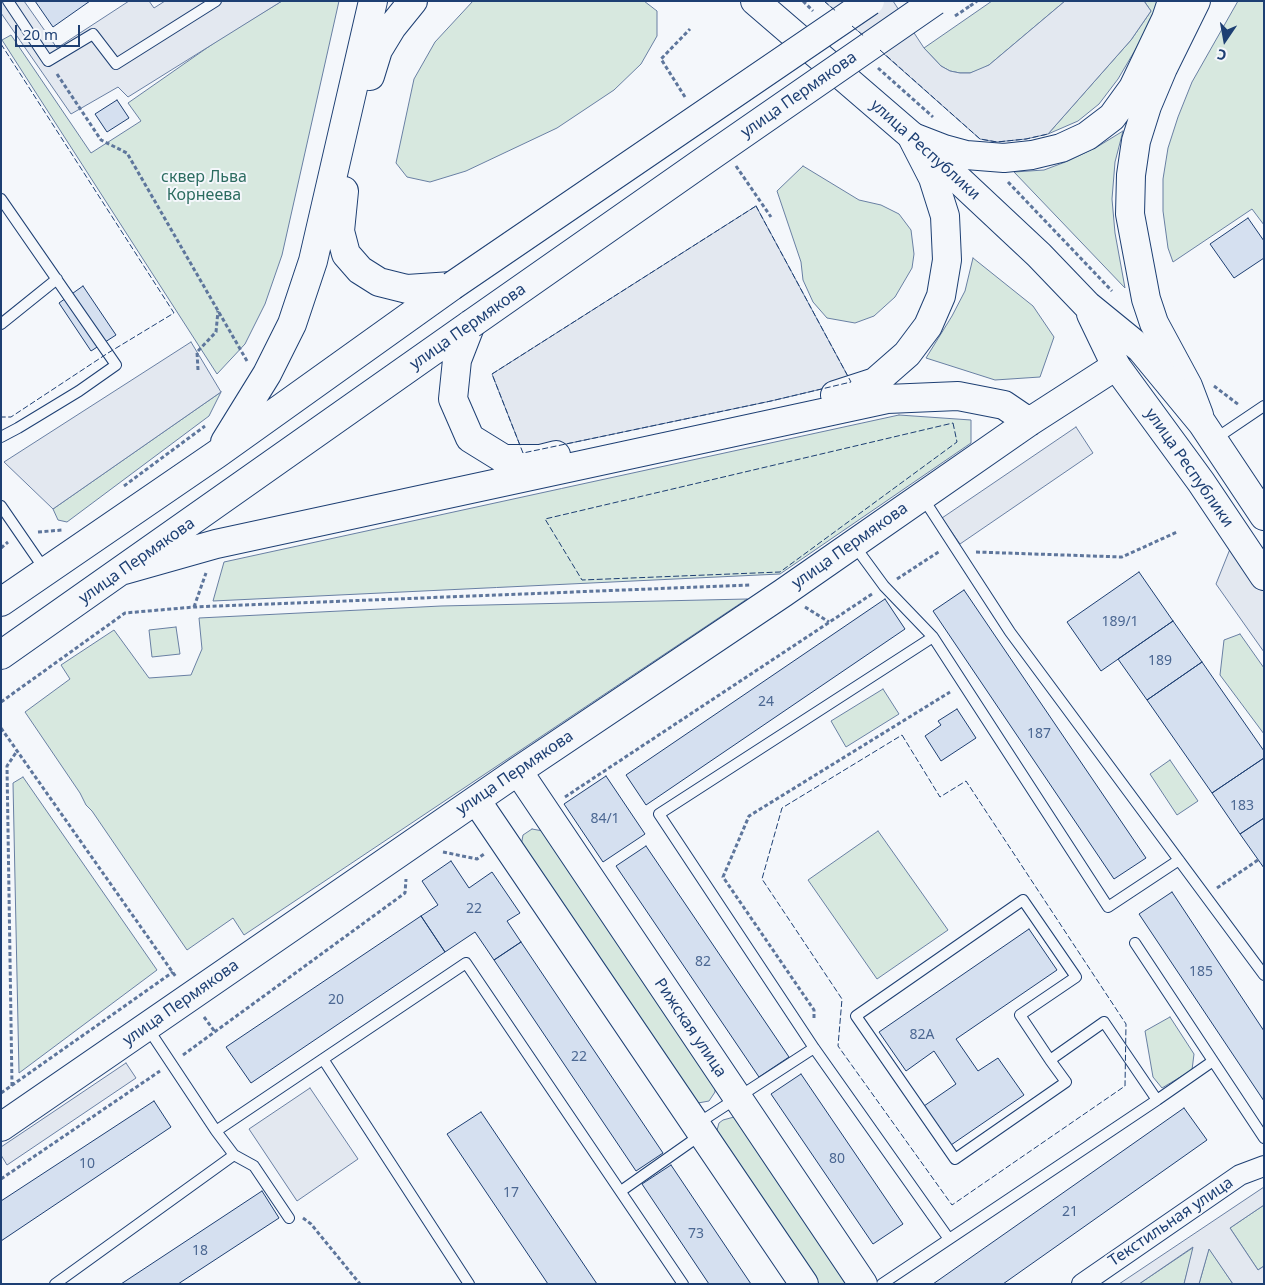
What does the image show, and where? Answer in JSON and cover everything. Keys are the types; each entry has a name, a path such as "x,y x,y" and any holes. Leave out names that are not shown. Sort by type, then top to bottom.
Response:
{"main road":[{"path":"217,454 267,374 292,324 313,261 372,1"},
{"path":"413,1 392,27 378,50 363,103 342,201 340,231 346,254 360,270 379,282 407,289 452,286"},
{"path":"1,602 217,454 452,286 870,1"},
{"name":"улица Пермякова","path":"1,655 711,156 935,1"},
{"path":"913,137 966,155 1004,158 1032,155 1060,148 1087,136 1112,117 1133,88 1172,1"},
{"path":"1196,1 1162,68 1136,141 1131,175 1130,214 1146,299 1154,323 1188,386 1208,432"},
{"name":"улица Республики","path":"764,5 913,137 1039,255 1087,305 1141,349 1208,432 1264,516"},
{"path":"472,324 458,360 453,399 470,438 504,459 550,456 844,393 874,382 907,354 928,326 941,296 946,260 945,216 933,178 913,137"},
{"name":"улица Республики","path":"1087,305 1116,366 1201,482 1264,576"},
{"name":"улица Пермякова","path":"1,1126 518,771 783,593 1029,422 1116,366"},
{"path":"124,570 216,544 887,399 958,396 1004,405 1029,422"},
{"name":"Рижская улица","path":"518,771 863,1284"},
{"path":"476,800 804,1284"}],"street":[{"name":"Текстильная улица","path":"1082,1284 1240,1175 1264,1166"}],"lane":[{"path":"8,1 48,61 93,34 116,64 216,1"},
{"path":"1,199 116,365 64,400 1,437"},
{"path":"1,324 58,279"},
{"path":"1208,432 1251,415 1264,406"},
{"path":"922,496 1010,632 1264,975"},
{"path":"1,506 46,571"},
{"path":"854,544 884,586 933,637 1108,907 1179,860"},
{"path":"933,637 659,814 814,1048 949,1239"},
{"path":"1023,900 1076,977 1020,1015 1050,1060 1066,1082 955,1158 856,1016 1023,900"},
{"path":"1135,943 1264,1138"},
{"path":"216,1130 466,963 683,1284"},
{"path":"1050,1060 1104,1022 1157,1100"},
{"path":"146,1026 234,1155 254,1166 289,1218"},
{"path":"621,1191 737,1097 814,1048"},
{"path":"323,1059 469,1284"},
{"path":"882,1284 1213,1061"},
{"path":"55,1284 234,1155"}],"path":[{"path":"970,6 977,1"},
{"path":"687,100 661,59 690,28"},
{"path":"48,61 101,140 127,153 247,361"},
{"path":"736,166 772,216"},
{"path":"198,370 197,352 216,332 218,310"},
{"path":"242,369 252,352"},
{"path":"1209,382 1251,415"},
{"path":"118,490 212,420"},
{"path":"1,548 19,533 64,530"},
{"path":"1,702 125,613 214,607 769,584 830,622"},
{"path":"814,1048 814,1010 723,877 749,816 964,684"},
{"path":"1,728 215,1032"},
{"path":"12,1086 7,766 17,751"},
{"path":"1205,896 1258,860"},
{"path":"1,1093 173,972"}],"green space":[{"name":"сквер Льва Корнеева","path":"282,1 339,1 282,255 265,304 245,344 217,374 2,40 11,35 91,153 141,121 128,103 224,36"},
{"path":"473,1 644,1 657,11 657,36 641,64 614,90 557,128 466,171 430,182 407,177 396,163 414,79 435,42"},
{"path":"992,1 1065,1 989,65 980,70 970,73 950,71 941,66 924,48"},
{"path":"1144,1 1159,1 1147,30 1118,79 1099,104 1078,121 1048,134 1131,40 1151,11"},
{"path":"1238,1 1264,1 1264,225 1252,209 1173,262 1168,248 1163,211 1163,179 1168,148 1192,82"},
{"path":"1123,131 1115,162 1112,199 1115,233 1125,288 1014,172 1044,170 1068,161 1097,147"},
{"path":"803,166 859,200 881,205 899,214 911,230 914,254 912,268 895,297 874,316 855,323 827,318 813,302 803,280 801,262 777,191"},
{"path":"973,258 1033,306 1054,337 1040,377 995,380 926,358 965,291"},
{"path":"221,392 209,416 67,522 58,520 53,509"},
{"path":"899,415 971,420 971,443 780,574 213,601 224,562"},
{"path":"747,599 244,935 233,918 187,950 86,805 80,793 25,712 70,679 61,665 114,630 149,678 191,675 202,649 199,618 441,606"},
{"path":"176,627 180,654 152,657 149,630"},
{"path":"1240,634 1264,668 1264,734 1220,675 1224,640"},
{"path":"883,689 899,714 846,747 831,721"},
{"path":"1170,760 1198,801 1177,815 1150,774"},
{"path":"23,777 157,970 19,1073 13,783"},
{"path":"532,829 543,831 715,1086 715,1092 709,1101 698,1103 693,1101 521,846 523,835"},
{"path":"878,831 948,930 877,979 808,880"},
{"path":"1170,1017 1194,1054 1192,1070 1162,1088 1153,1077 1145,1031"},
{"path":"734,1117 739,1120 851,1284 816,1284 716,1134 719,1123"},
{"path":"1264,1205 1264,1266 1258,1270 1230,1228"},
{"path":"1194,1247 1184,1284 1139,1284"},
{"path":"1209,1248 1233,1284 1199,1284"}],"shaded area":[{"path":"1,1 24,1 57,48 129,1 149,1 154,8 165,1 282,1 128,97 118,87 71,114 1,13"},
{"path":"824,1 893,1 924,48 941,66 950,71 960,73 970,73 989,65 1065,1 1144,1 1151,11 1131,40 1048,134 1026,139 997,142 980,139"},
{"path":"756,206 851,382 771,401 523,453 492,374"},
{"path":"191,342 221,392 53,509 4,462"},
{"path":"1076,427 1093,453 960,544 942,518"},
{"path":"1236,534 1264,576 1264,652 1216,584"},
{"path":"126,1063 136,1078 7,1165 1,1155 1,1147"},
{"path":"310,1088 358,1159 297,1201 249,1129"},
{"path":"1264,1187 1264,1205 1230,1228 1258,1270 1264,1266 1264,1284 1233,1284 1209,1249 1199,1284 1184,1284 1193,1247 1139,1284 1119,1284"}],"building":[{"path":"35,1 90,1 53,27"},
{"path":"117,100 129,118 107,132 95,114"},
{"path":"1248,218 1264,241 1264,258 1234,278 1210,244"},
{"path":"83,286 116,335 91,351 59,303"},
{"path":"1139,572 1173,621 1101,671 1067,622"},
{"path":"964,590 1146,858 1114,879 933,611"},
{"path":"885,599 905,629 646,805 626,775"},
{"path":"1173,621 1202,662 1147,700 1118,659"},
{"path":"1202,662 1264,751 1264,758 1212,793 1147,700"},
{"path":"957,709 976,738 941,761 925,736 941,725 938,721"},
{"path":"1264,758 1264,818 1240,834 1212,793"},
{"path":"606,776 645,834 603,862 564,804"},
{"path":"1264,818 1264,868 1240,834"},
{"path":"646,846 789,1057 759,1077 616,866"},
{"path":"451,861 469,888 492,872 520,913 507,921 521,942 494,960 475,932 445,952 421,916 438,905 422,881"},
{"path":"1172,892 1264,1031 1264,1101 1139,914"},
{"path":"421,916 445,952 251,1083 226,1047"},
{"path":"1029,929 1057,970 956,1039 978,1071 998,1058 1024,1095 951,1145 924,1106 956,1084 934,1051 906,1071 879,1032"},
{"path":"521,942 663,1153 636,1171 494,960"},
{"path":"801,1074 903,1224 873,1244 771,1094"},
{"path":"154,1101 171,1127 1,1241 1,1201"},
{"path":"1184,1108 1207,1140 1003,1284 933,1284"},
{"path":"481,1112 597,1284 548,1284 447,1134"},
{"path":"671,1165 751,1284 709,1284 642,1184"},
{"path":"262,1191 279,1218 178,1284 121,1284"}],"fence":[{"path":"824,1 837,12"},
{"path":"852,26 865,37"},
{"path":"1,44 174,313 108,353 11,417 1,417"},
{"path":"880,50 980,139 997,142 1026,139 1048,134"},
{"path":"756,206 851,382 771,401 523,453 492,374 756,206"},
{"path":"953,423 957,442 780,572 582,580 545,519 953,423"},
{"path":"902,735 940,797 966,781 1126,1024 1125,1086 952,1205 838,1046 842,999 762,879 782,808 902,735"}]}
